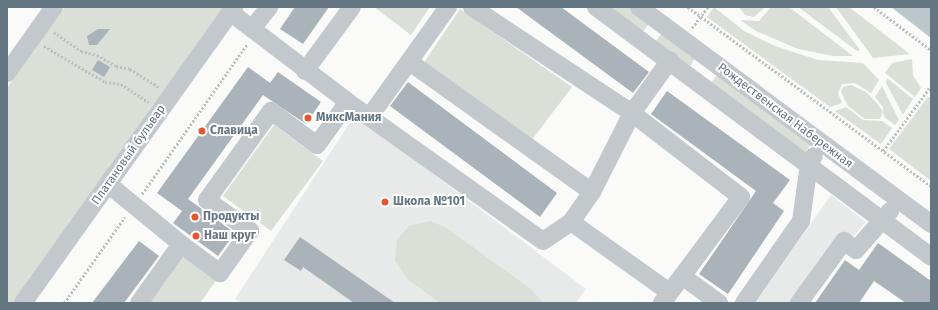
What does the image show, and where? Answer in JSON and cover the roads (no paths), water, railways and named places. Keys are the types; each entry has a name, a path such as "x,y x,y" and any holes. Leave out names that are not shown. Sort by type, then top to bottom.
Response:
{"street":[{"path":"7,73 54,7"},
{"path":"252,29 269,7"},
{"path":"305,71 352,7"},
{"path":"370,116 411,62 448,7"},
{"path":"472,7 632,113 741,196 666,298 571,222"},
{"path":"596,7 670,60 701,85 809,164 931,257"},
{"name":"Рождественская Набережная","path":"639,7 821,144 931,224"},
{"path":"232,9 252,29 305,71 543,241 571,222 592,192 632,113 670,60"},
{"name":"Платановый бульвар","path":"23,303 232,9"},
{"path":"643,41 656,19"},
{"path":"411,62 592,192"},
{"path":"701,85 714,63"},
{"path":"108,184 135,204 180,244 220,273 250,231 207,200 271,112 317,145 348,102"},
{"path":"744,303 801,221 809,164 821,144"},
{"path":"799,303 844,241 856,250 898,201"},
{"path":"139,303 180,244"},
{"path":"682,276 719,303"}],"place":[{"name":"МиксМания","path":"308,118"},
{"name":"Славица","path":"202,131"},
{"name":"Школа №101","path":"385,202"},
{"name":"Продукты","path":"195,217"},
{"name":"Наш круг","path":"196,236"}]}
